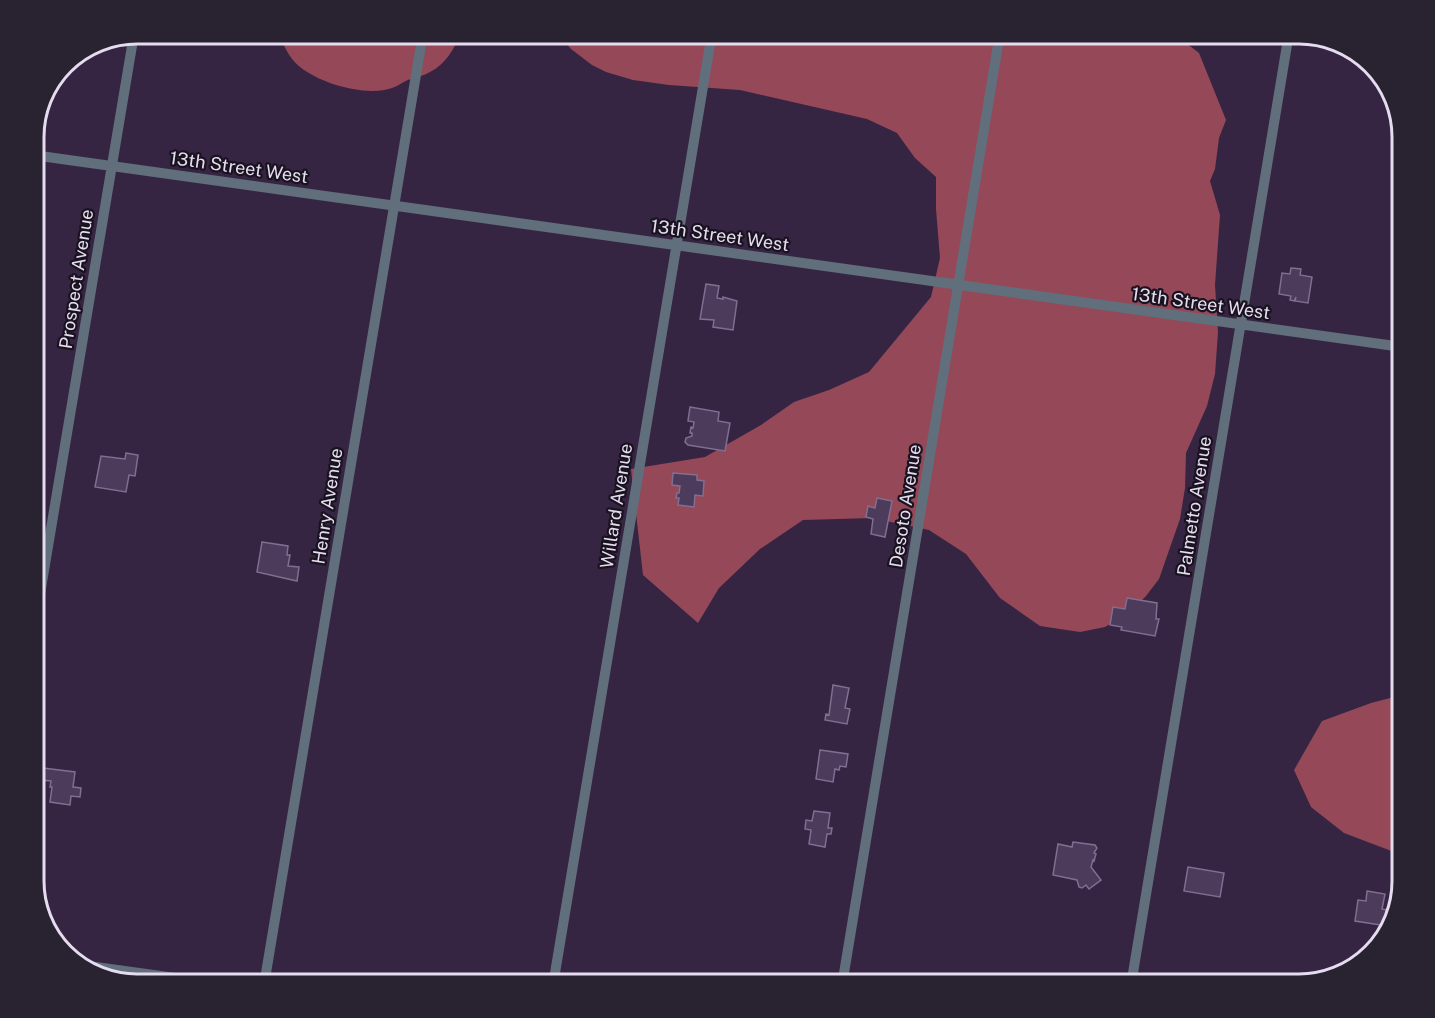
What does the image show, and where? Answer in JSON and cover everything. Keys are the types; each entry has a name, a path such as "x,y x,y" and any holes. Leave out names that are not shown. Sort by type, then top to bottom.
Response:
{"street":[{"name":"Prospect Avenue","path":"44,571 132,44"},
{"name":"Henry Avenue","path":"266,974 421,44"},
{"name":"Willard Avenue","path":"555,974 710,44"},
{"name":"Desoto Avenue","path":"844,974 998,44"},
{"name":"Palmetto Avenue","path":"1133,974 1287,44"},
{"name":"13th Street West","path":"44,157 1391,345"},
{"path":"103,968 146,974"}],"shaded area":[{"path":"284,44 456,44 449,56 436,69 392,88 370,91 344,87 320,79 300,67"},
{"path":"567,44 1187,44 1199,53 1226,120 1219,138 1215,169 1210,181 1220,215 1215,285 1218,332 1215,374 1207,406 1186,453 1185,488 1180,519 1159,579 1146,596 1130,612 1105,627 1080,632 1040,626 1000,598 966,554 929,530 872,518 803,520 760,549 719,588 698,623 643,575 631,469 705,457 761,425 794,402 829,390 869,372 931,297 940,258 936,177 915,158 897,133 867,119 740,90 633,80 592,65"},
{"path":"1391,698 1391,851 1344,833 1311,807 1294,770 1322,721"}],"building":[{"path":"1291,268 1301,269 1300,275 1312,277 1308,303 1295,301 1296,297 1294,301 1290,300 1291,296 1279,294 1282,273 1290,274"},
{"path":"706,284 719,286 717,298 723,299 723,297 737,301 733,330 713,327 714,320 700,319"},
{"path":"690,407 719,412 718,421 730,423 725,451 688,445 685,442 686,438 692,436 690,433 694,422 688,421"},
{"path":"126,453 138,455 135,476 129,475 126,492 95,487 101,456 125,459"},
{"path":"673,473 697,475 697,480 704,481 703,496 695,495 694,507 678,505 679,498 676,498 680,486 672,485"},
{"path":"877,498 892,501 885,537 871,534 873,519 866,517 868,506 875,508"},
{"path":"262,542 288,546 287,555 290,555 288,566 299,567 297,581 257,572"},
{"path":"1127,598 1157,603 1156,619 1159,619 1155,636 1121,630 1122,627 1110,625 1113,607 1125,609"},
{"path":"833,685 849,688 845,708 850,709 847,724 825,720 826,714 829,715"},
{"path":"820,750 848,754 846,767 840,766 839,770 835,769 833,782 816,779"},
{"path":"44,768 75,772 73,787 81,788 80,797 71,796 70,805 50,802 51,781 44,780"},
{"path":"814,811 830,813 828,828 832,828 831,834 827,834 825,847 809,844 811,830 805,829 806,820 812,821"},
{"path":"1073,842 1095,845 1097,848 1091,867 1101,880 1089,889 1086,885 1079,887 1077,880 1053,875 1058,844 1072,847"},
{"path":"1188,867 1224,873 1220,897 1184,891"},
{"path":"1367,891 1385,894 1382,909 1387,910 1380,925 1355,921 1358,900 1366,901"}]}
